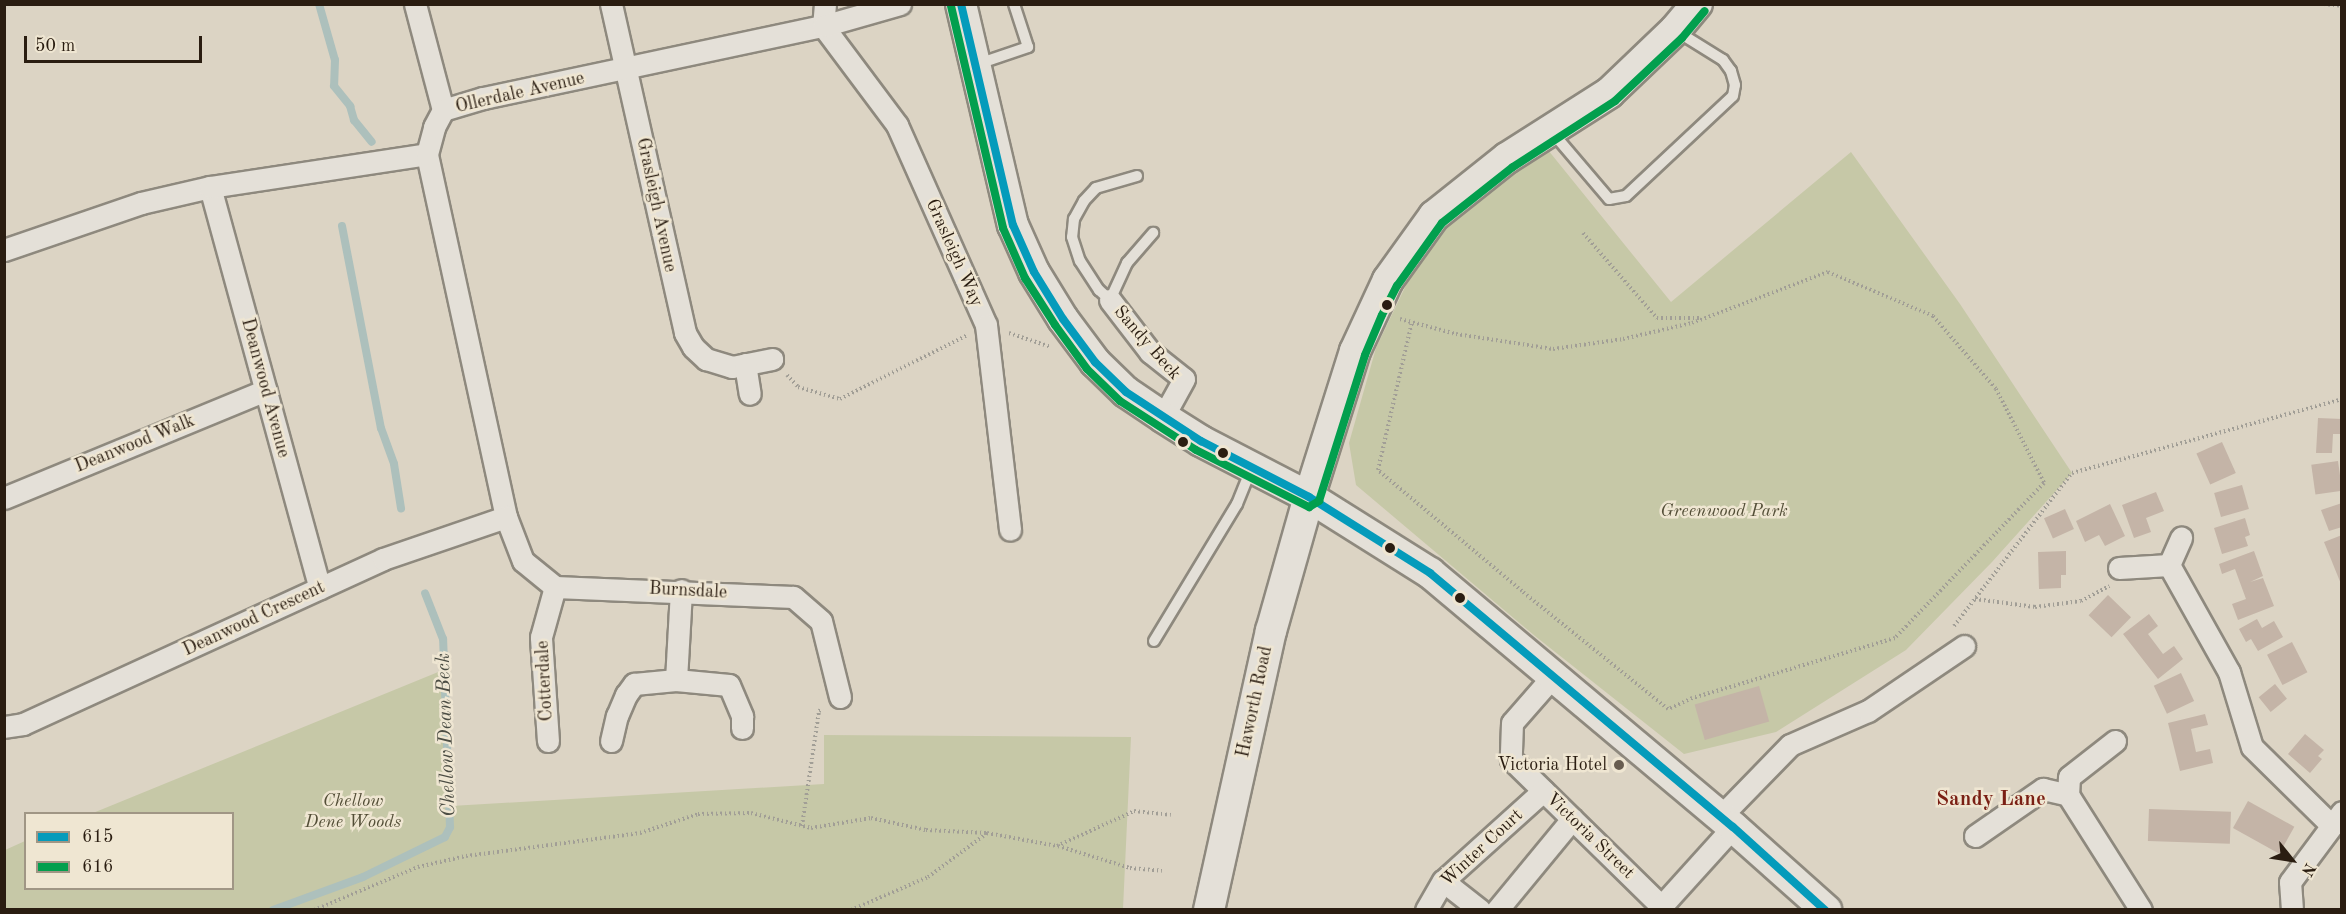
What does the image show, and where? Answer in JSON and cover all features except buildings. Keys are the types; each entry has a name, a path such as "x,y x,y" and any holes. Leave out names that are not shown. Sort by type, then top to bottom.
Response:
{"main road":[{"path":"961,4 1013,225 1034,272 1063,319 1095,362 1126,392 1201,441 1309,496 1430,573 1727,822 1823,908"},
{"name":"Haworth Road","path":"1209,909 1271,631 1309,496 1355,351 1388,280 1434,216 1507,158 1609,93 1675,30 1696,4"}],"street":[{"path":"416,4 443,110"},
{"name":"Grasleigh Avenue","path":"611,4 685,333 693,347 706,359 732,367 772,359"},
{"path":"823,26 825,4"},
{"name":"Ollerdale Avenue","path":"506,517 427,154 434,127 443,110 483,98 627,70 823,26 900,4"},
{"name":"Grasleigh Way","path":"823,26 897,125 986,325 1010,530"},
{"path":"4,250 141,203 210,187 427,154"},
{"name":"Deanwood Avenue","path":"210,187 320,588"},
{"name":"Sandy Beck","path":"1110,300 1150,352 1184,379 1163,417"},
{"path":"745,364 750,394"},
{"name":"Deanwood Walk","path":"4,498 266,390"},
{"path":"506,517 523,561 555,586"},
{"name":"Deanwood Crescent","path":"4,726 23,724 383,559 506,517"},
{"path":"2169,565 2181,538"},
{"path":"2119,568 2169,565"},
{"path":"2169,565 2229,672 2252,747 2337,819 2290,882 2292,909"},
{"name":"Burnsdale","path":"555,586 681,590 793,597 821,621 840,698"},
{"name":"Cotterdale","path":"548,741 541,638 555,586"},
{"path":"676,680 681,590"},
{"path":"1660,908 1790,745 1868,711 1964,646"},
{"name":"Victoria Street","path":"1553,676 1512,723 1511,759 1660,908"},
{"path":"611,741 616,716 634,684 676,680 729,685 742,716 742,728"},
{"path":"2115,741 2069,777 2068,795 2141,909"},
{"path":"1975,836 2043,789 2068,795"},
{"name":"Winter Court","path":"1426,909 1443,881 1544,791"},
{"path":"1497,909 1572,819"},
{"path":"1443,881 1480,909"}],"lane":[{"path":"974,65 1028,47 1014,4"},
{"path":"1550,130 1609,199 1626,196 1732,96 1735,85 1723,60 1675,30"},
{"path":"1137,176 1096,188 1084,201 1074,219 1072,237 1080,261 1099,290 1110,300 1127,263 1153,233"},
{"path":"1154,641 1237,504 1252,467"}],"path":[{"path":"2324,4 2342,6"},
{"path":"1583,233 1658,318 1704,318"},
{"path":"1372,311 1456,334 1554,349 1623,339 1704,318 1828,272 1933,316 1996,389 2044,483 1895,638 1692,698 1668,709 1378,470 1412,322"},
{"path":"772,359 798,387 840,399 986,325 1095,362"},
{"path":"1944,633 1954,627 2072,473 2342,399"},
{"path":"1974,598 2035,607 2081,602 2125,577 2119,568"},
{"path":"801,826 819,711 840,698"},
{"path":"1057,846 1134,811 1171,815"},
{"path":"314,909 418,867 466,856 640,833 698,814 751,813 811,828 871,818 926,830 987,832 1057,846 1130,868 1162,871"},
{"path":"850,909 927,877 987,832"}],"green space":[{"name":"Greenwood Park","path":"1548,150 1671,302 1851,152 1960,304 2072,473 1992,562 1906,650 1776,732 1684,754 1535,636 1356,485 1349,443 1376,348 1408,281 1456,215"},
{"name":"Chellow Dene Woods","path":"448,668 451,806 824,784 824,735 1131,737 1123,909 5,909 5,850 24,841 24,890 234,890 234,812 95,812"}],"waterway":[{"name":"Chellow Dean Beck","path":"319,4 335,60 334,86 350,106 354,120 372,142"},
{"name":"Chellow Dean Beck","path":"342,226 381,428 394,464 401,508"},
{"name":"Chellow Dean Beck","path":"273,910 363,877 445,837 450,827 443,639 425,593"}],"transit line":[{"name":"615","path":"961,4 1013,225 1034,272 1063,319 1095,362 1126,392 1201,441 1309,497 1430,573 1733,827 1825,910"},
{"name":"616","path":"951,6 1003,228 1025,278 1055,325 1087,369 1120,401 1196,450 1309,507 1319,501 1365,355 1382,315 1397,286 1442,223 1513,167 1615,101 1682,38 1705,11"}],"place":[{"name":"Victoria Hotel","path":"1619,765"}],"district":[{"name":"Sandy Lane","path":"1991,800"}]}
